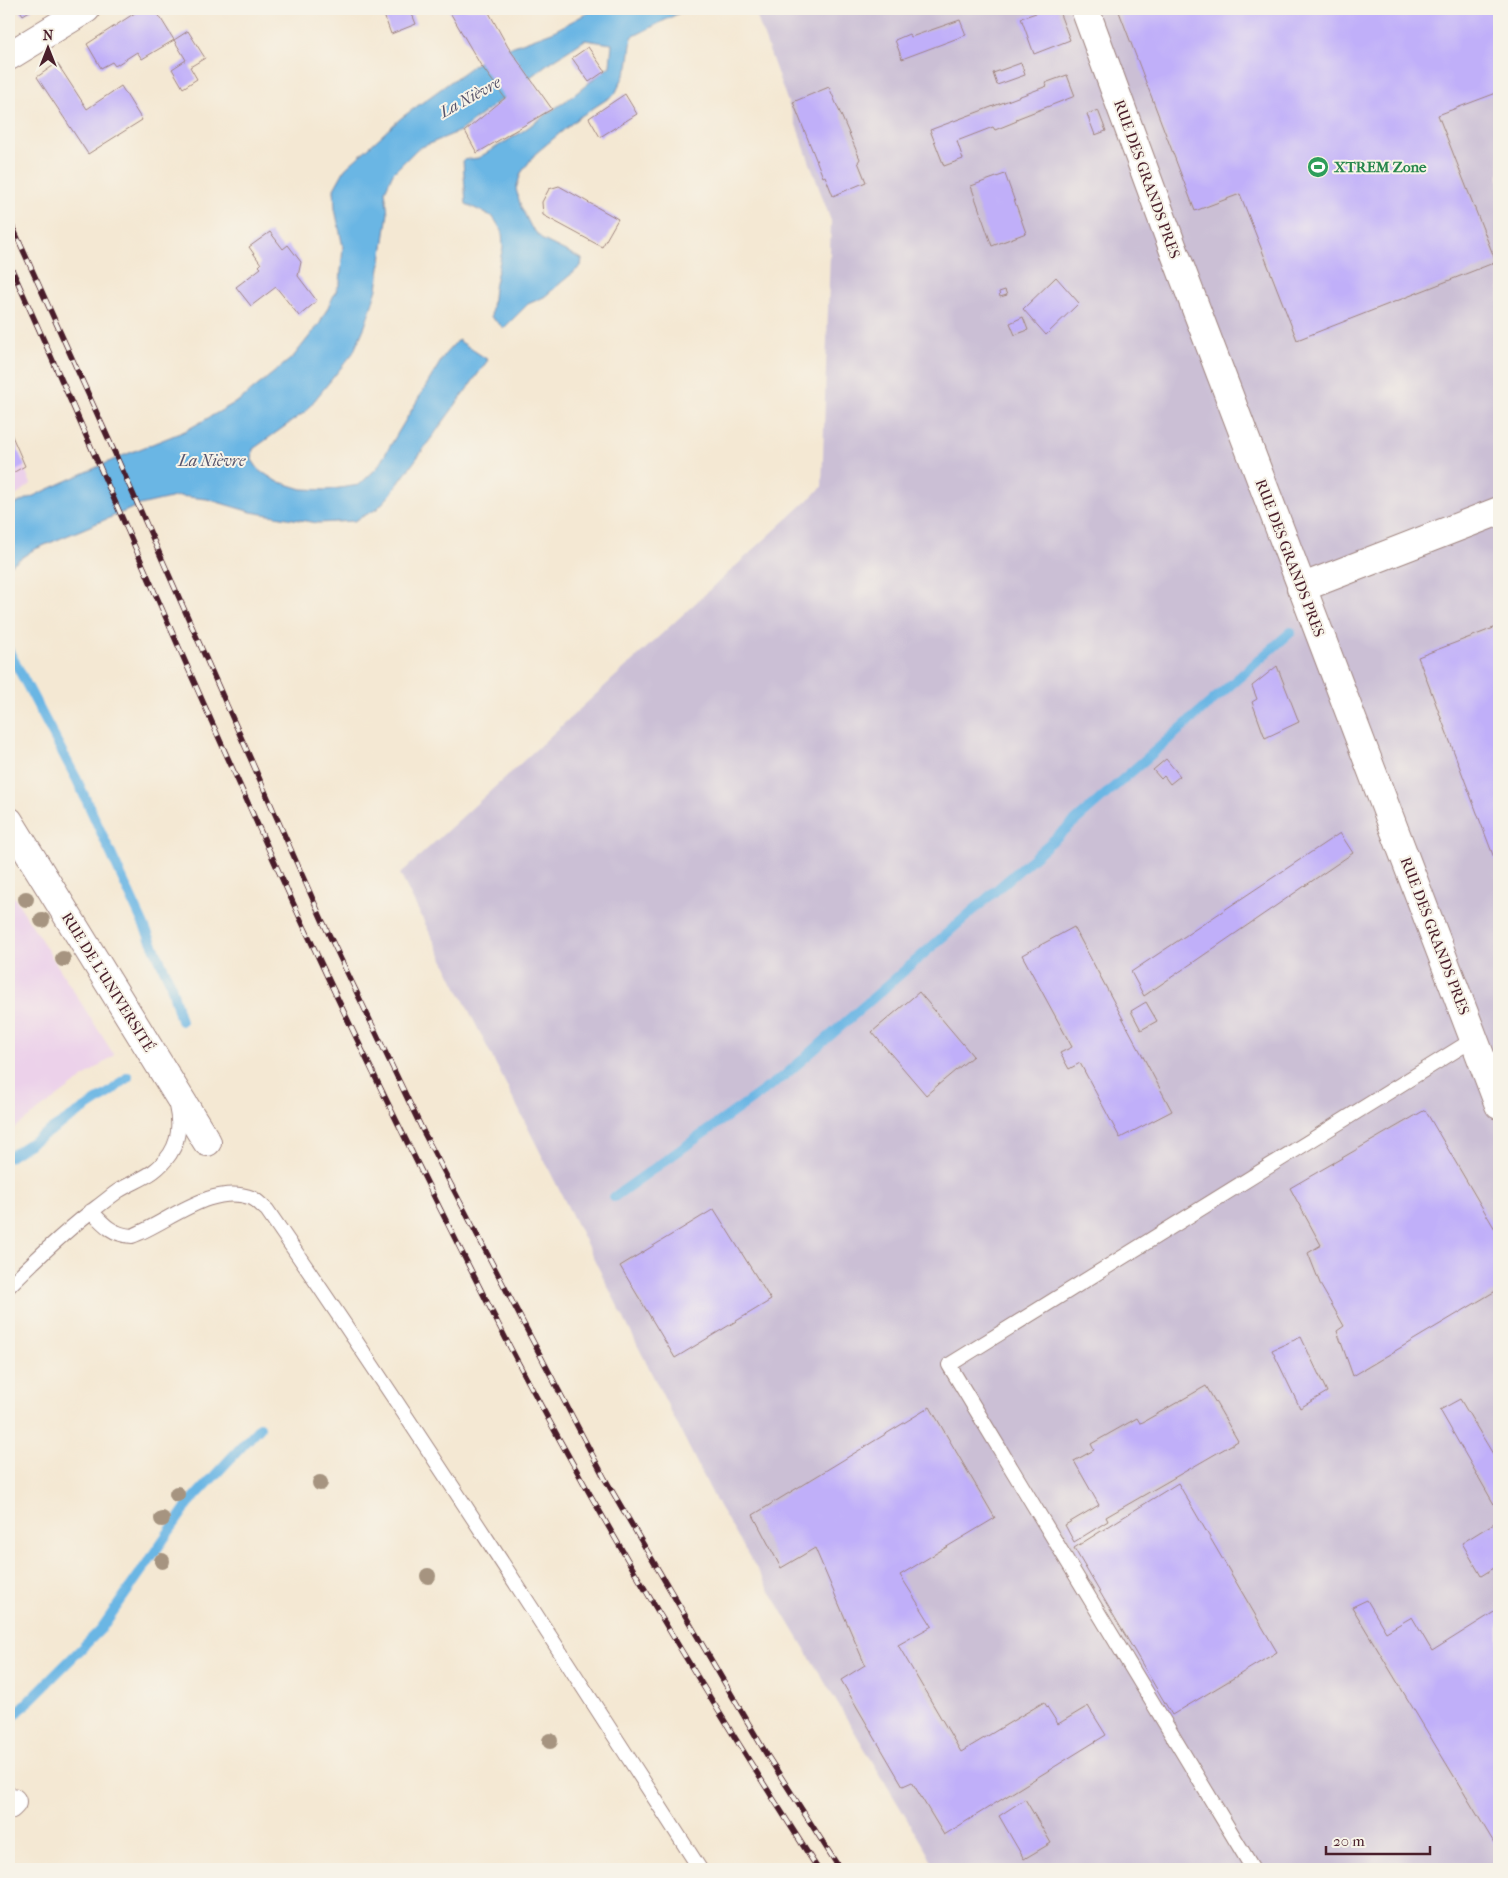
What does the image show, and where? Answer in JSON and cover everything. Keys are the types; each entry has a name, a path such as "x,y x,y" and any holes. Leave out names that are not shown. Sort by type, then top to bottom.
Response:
{"street":[{"path":"9,56 86,9"},
{"name":"RUE DES GRANDS PRES","path":"1085,9 1174,251 1499,1105"},
{"path":"1302,588 1499,512"},
{"name":"RUE DE L'UNIVERSITÉ","path":"9,821 207,1142"}],"lane":[{"path":"1253,1869 949,1365 1474,1039"},
{"path":"9,1286 91,1211 118,1191 148,1177 170,1154 176,1141 180,1123 171,1083"},
{"path":"91,1211 112,1232 123,1236 132,1236 201,1201 218,1196 238,1195 253,1198 267,1210 468,1508 700,1869"}],"shaded area":[{"path":"754,9 1499,9 1499,1869 937,1869 716,1501 400,874 822,487 831,221"},
{"path":"9,429 31,484 9,501"},
{"path":"9,889 114,1055 9,1132"}],"water":[{"name":"La Nièvre","path":"595,9 687,9 632,37 628,67 615,94 578,118 535,154 521,173 516,189 521,207 531,227 543,240 582,259 581,266 544,297 528,304 504,328 491,317 494,288 503,247 502,231 493,217 466,204 463,160 478,158 520,133 574,95 610,66 612,44 585,40 546,65 460,131 417,149 393,173 385,191 388,213 377,289 365,326 353,353 305,412 253,449 252,460 259,470 276,481 302,489 327,490 359,485 377,468 445,354 458,340 488,360 390,495 377,509 354,521 318,523 251,512 207,499 179,496 140,505 33,550 9,566 9,507 122,456 185,431 240,400 293,357 320,323 340,283 343,247 335,209 334,189 345,169 401,118 475,64 503,47 511,47 552,32"}],"building":[{"path":"19,9 33,9 23,15"},
{"path":"141,9 155,9 174,40 142,59 137,52 115,66 112,62 101,68 87,44"},
{"path":"395,9 410,9 416,24 391,34 384,15"},
{"path":"448,9 487,9 508,47 552,109 477,153 465,131 505,98 480,64"},
{"path":"1048,9 1058,9 1070,40 1034,54 1021,18"},
{"name":"XTREM Zone","path":"1118,9 1499,9 1499,92 1438,115 1496,262 1297,340 1240,194 1195,211"},
{"path":"960,20 966,35 902,59 895,40 909,34 911,37"},
{"path":"188,31 205,58 190,67 197,79 183,88 172,69 186,60 174,40"},
{"path":"588,47 605,71 589,82 572,58"},
{"path":"57,63 87,109 121,86 142,120 88,154 37,77"},
{"path":"1021,63 1025,75 997,85 993,73"},
{"path":"1067,75 1075,96 1016,119 1017,121 995,130 993,127 957,141 963,159 944,166 930,130 1047,86 1045,83"},
{"path":"829,87 860,159 858,162 866,182 833,196 825,176 823,177 793,102"},
{"path":"625,94 637,114 600,137 589,118"},
{"path":"1098,110 1106,131 1095,135 1087,114"},
{"path":"1005,174 1026,233 992,246 971,186"},
{"path":"559,186 618,219 602,247 543,215 542,202 549,189"},
{"path":"270,232 283,249 288,245 301,262 298,276 317,301 299,316 276,287 251,306 236,287 261,268 259,266 261,264 249,247"},
{"path":"1056,277 1079,303 1046,335 1023,309"},
{"path":"1005,290 1007,295 1000,297 999,292"},
{"path":"1023,317 1028,330 1015,335 1010,323"},
{"path":"9,429 25,466 9,475"},
{"path":"1499,626 1499,871 1418,657"},
{"path":"1277,666 1299,722 1265,738 1252,702 1257,699 1252,686"},
{"path":"1166,759 1180,776 1170,784 1164,776 1161,779 1153,770"},
{"path":"1340,833 1353,853 1144,996 1131,972"},
{"path":"1074,927 1172,1111 1120,1138 1080,1063 1069,1069 1060,1053 1072,1047 1022,955"},
{"path":"919,992 973,1056 926,1095 872,1032"},
{"path":"1146,1002 1157,1021 1141,1030 1131,1011"},
{"path":"1425,1110 1499,1236 1499,1289 1353,1376 1337,1331 1344,1326 1321,1286 1308,1253 1321,1245 1290,1188"},
{"path":"714,1209 771,1300 675,1358 620,1266"},
{"path":"1301,1337 1327,1392 1300,1408 1272,1350"},
{"path":"1206,1386 1238,1441 1106,1517 1108,1521 1074,1542 1065,1525 1099,1505 1074,1461 1094,1450 1091,1444 1137,1418 1140,1423 1143,1422"},
{"path":"1460,1399 1499,1464 1499,1513 1440,1410"},
{"path":"930,1407 995,1518 900,1575 932,1626 898,1645 961,1752 1044,1702 1058,1724 1088,1706 1106,1735 944,1835 912,1782 903,1786 841,1680 865,1665 815,1548 781,1568 753,1515"},
{"path":"1178,1483 1277,1652 1172,1715 1074,1548"},
{"path":"1499,1520 1499,1565 1481,1576 1462,1543"},
{"path":"1367,1600 1386,1632 1412,1617 1432,1651 1499,1609 1499,1851 1352,1607"},
{"path":"1025,1799 1051,1843 1024,1859 999,1816"}],"waterway":[{"path":"614,1197 784,1076 1291,632"},
{"path":"9,651 77,780 170,982 181,1021"},
{"path":"9,1157 109,1093 128,1077"},
{"path":"9,1721 101,1629 189,1503 260,1427"}],"railway":[{"path":"9,219 323,922 424,1133 605,1479 767,1755 840,1869"},
{"path":"9,263 269,850 406,1141 510,1347 582,1480 697,1676 818,1869"}],"place":[{"name":"XTREM Zone","path":"1318,167"}]}
